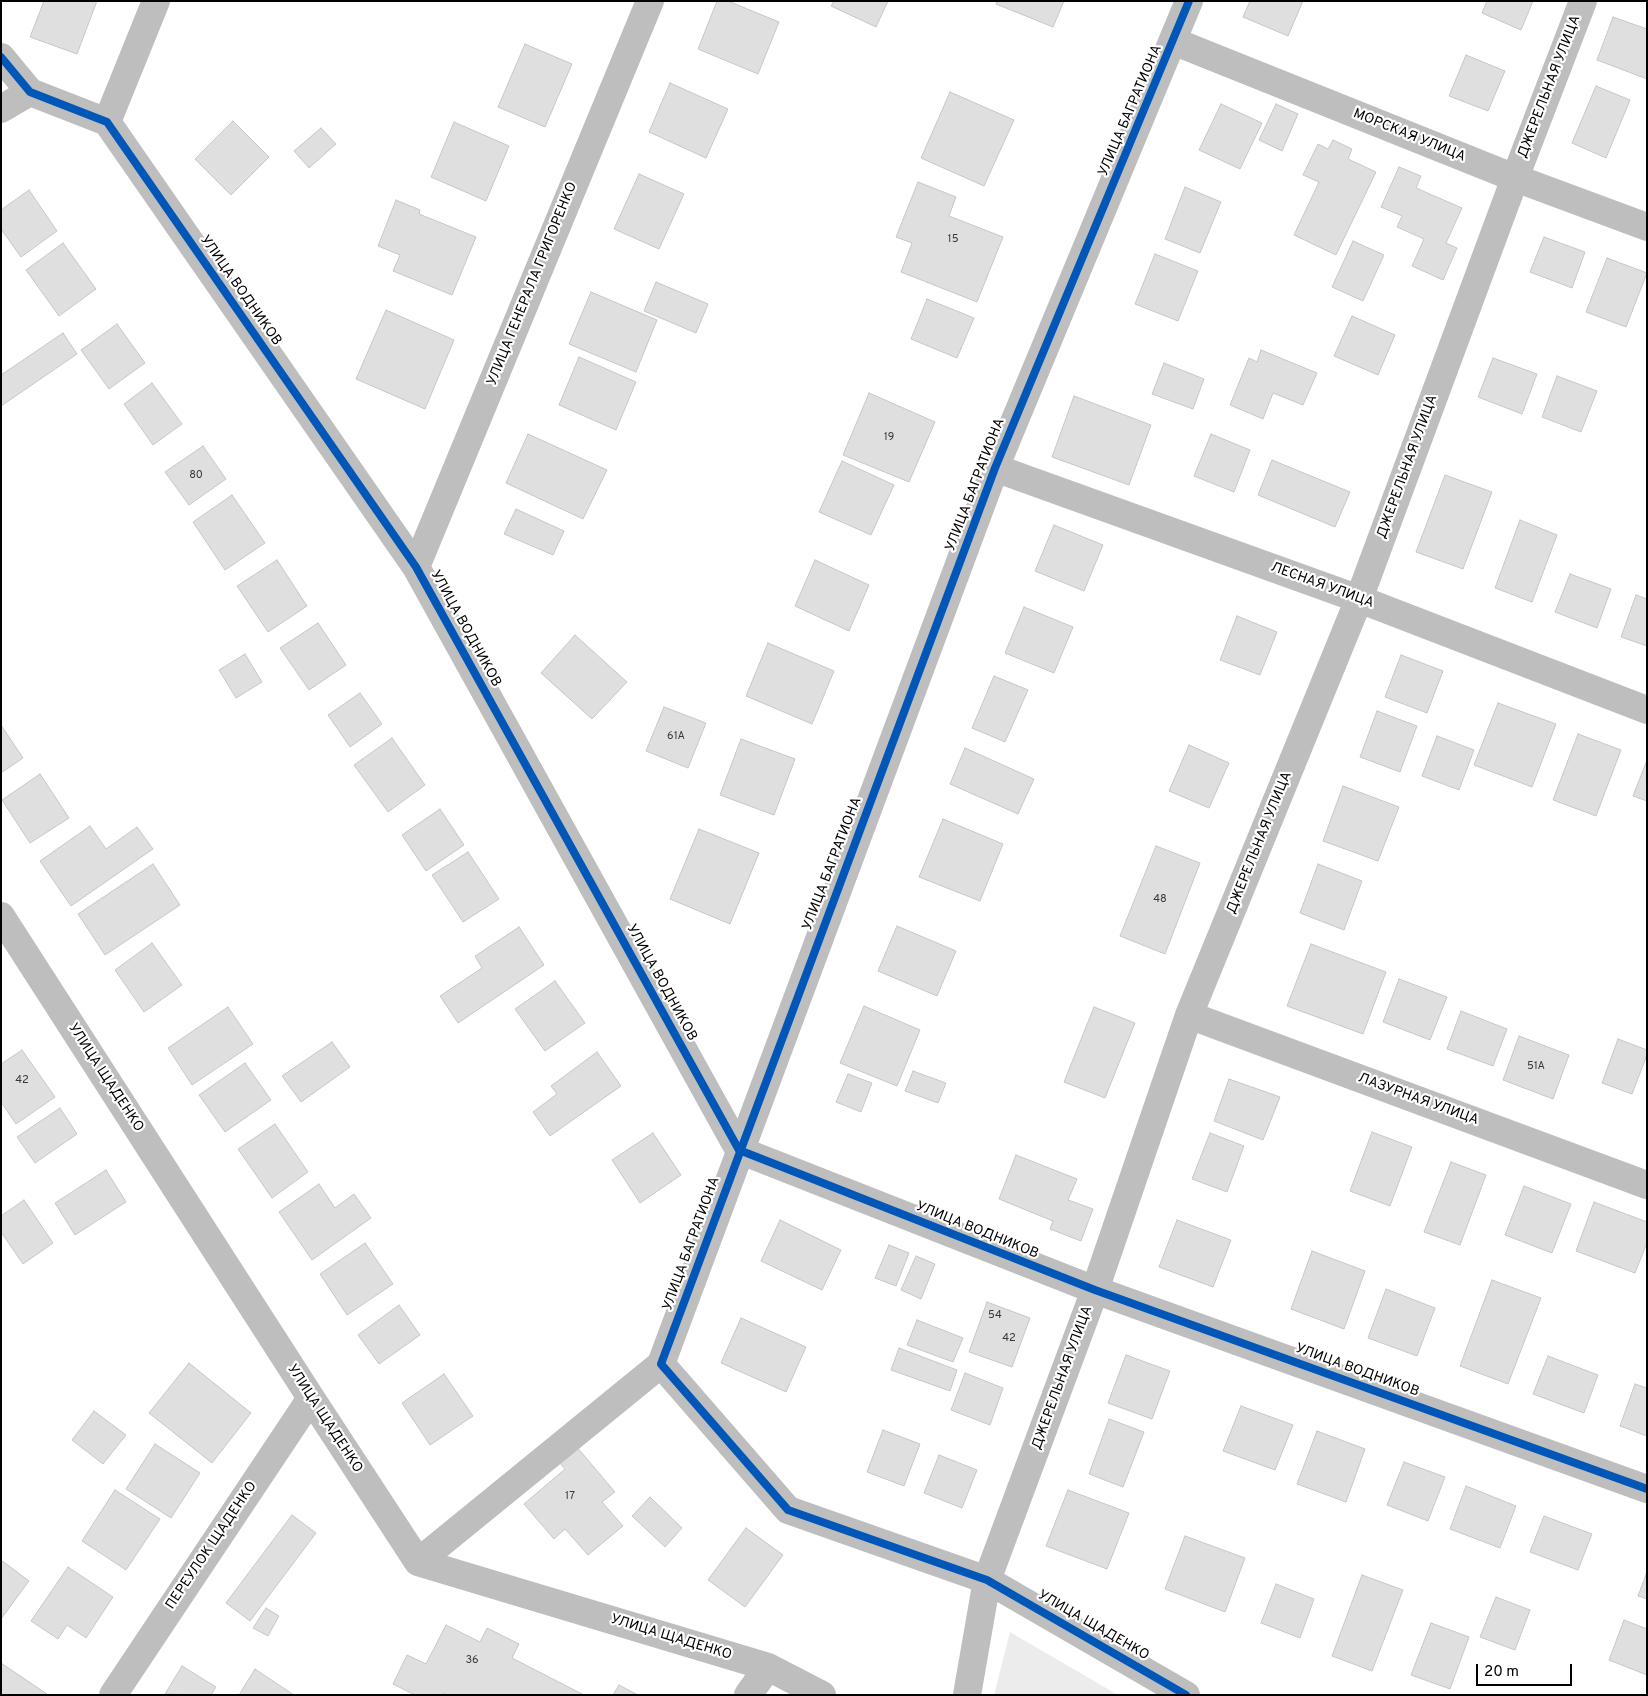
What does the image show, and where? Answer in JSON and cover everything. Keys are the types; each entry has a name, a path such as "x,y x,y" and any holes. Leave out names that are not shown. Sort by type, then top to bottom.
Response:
{"street":[{"path":"1,57 30,92 107,122 156,1"},
{"name":"УЛИЦА ГЕНЕРАЛА ГРИГОРЕНКО","path":"416,567 650,1"},
{"name":"УЛИЦА БАГРАТИОНА","path":"661,1364 739,1150 995,468 1189,1"},
{"name":"ДЖЕРЕЛЬНАЯ УЛИЦА","path":"968,1695 988,1580 1095,1290 1190,1015 1359,599 1515,178 1583,1"},
{"name":"МОРСКАЯ УЛИЦА","path":"1174,41 1515,178 1647,227"},
{"path":"1,109 30,92"},
{"name":"УЛИЦА ВОДНИКОВ","path":"107,122 416,567 739,1150 1095,1290 1647,1489"},
{"name":"ЛЕСНАЯ УЛИЦА","path":"995,468 1359,599 1647,710"},
{"name":"УЛИЦА ЩАДЕНКО","path":"1,916 310,1398 418,1562 768,1667 822,1695"},
{"name":"ЛАЗУРНАЯ УЛИЦА","path":"1190,1015 1647,1185"},
{"path":"418,1562 661,1364 788,1510 988,1580"},
{"name":"ПЕРЕУЛОК ЩАДЕНКО","path":"113,1695 310,1398"},
{"name":"УЛИЦА ЩАДЕНКО","path":"988,1580 1186,1695"},
{"path":"748,1695 768,1667"}],"shaded area":[{"path":"1010,1632 1118,1695 994,1695"}],"building":[{"path":"44,1 97,1 77,54 30,37"},
{"path":"717,1 728,1 779,22 758,74 698,49"},
{"path":"834,1 888,1 876,27 831,6"},
{"path":"997,1 1064,1 1053,27 996,4"},
{"path":"1250,1 1303,1 1288,36 1243,17"},
{"path":"1487,1 1533,1 1521,30 1482,13"},
{"path":"1613,17 1647,29 1647,79 1597,60"},
{"path":"525,44 572,64 545,127 498,107"},
{"path":"1466,55 1505,71 1488,111 1449,96"},
{"path":"670,83 728,109 706,158 649,132"},
{"path":"1596,86 1630,100 1606,158 1572,143"},
{"path":"950,92 1014,120 984,186 921,158"},
{"path":"1221,104 1262,123 1240,169 1199,150"},
{"path":"1276,104 1298,114 1282,151 1259,140"},
{"path":"233,121 269,157 231,195 195,159"},
{"path":"454,122 509,146 486,201 431,177"},
{"path":"321,128 336,144 309,168 294,151"},
{"path":"1333,140 1352,149 1348,159 1376,172 1336,255 1294,235 1319,182 1303,175 1318,144 1328,149"},
{"path":"1399,167 1421,176 1416,188 1462,208 1446,243 1457,248 1443,280 1412,266 1424,239 1397,227 1402,216 1381,207"},
{"path":"639,174 684,194 659,249 614,229"},
{"path":"918,182 956,197 949,216 1003,237 977,302 901,272 912,243 896,237"},
{"path":"1185,187 1221,202 1200,253 1165,239"},
{"path":"29,190 57,231 21,257 1,229 1,210"},
{"path":"396,200 420,210 419,214 476,237 452,295 393,271 400,255 378,246"},
{"path":"1544,237 1585,252 1572,288 1530,272"},
{"path":"1353,241 1384,255 1363,301 1332,287"},
{"path":"63,243 96,289 59,316 26,270"},
{"path":"1155,254 1198,271 1178,321 1135,304"},
{"path":"1607,258 1647,273 1626,327 1586,312"},
{"path":"656,282 708,304 696,333 644,311"},
{"path":"591,292 657,320 636,372 569,344"},
{"path":"927,299 974,318 957,358 911,339"},
{"path":"386,310 454,340 425,409 356,379"},
{"path":"1352,316 1395,335 1378,375 1334,356"},
{"path":"117,324 145,363 109,389 81,350"},
{"path":"63,333 77,354 1,406 1,375"},
{"path":"1261,350 1317,373 1303,405 1273,393 1263,419 1230,405 1249,358 1257,362"},
{"path":"579,357 636,382 616,430 559,405"},
{"path":"1493,358 1537,374 1522,414 1478,397"},
{"path":"1164,363 1204,379 1193,409 1152,394"},
{"path":"1557,376 1597,391 1581,432 1542,417"},
{"path":"152,383 182,424 153,445 124,404"},
{"path":"869,393 935,422 909,482 843,455"},
{"path":"1074,396 1151,425 1129,485 1052,457"},
{"path":"528,434 607,470 583,519 506,483"},
{"path":"1211,434 1250,450 1234,492 1194,476"},
{"path":"203,446 226,479 189,505 165,472"},
{"path":"1272,460 1350,492 1335,527 1258,495"},
{"path":"842,461 894,485 871,535 819,512"},
{"path":"1445,475 1492,492 1463,569 1416,552"},
{"path":"232,495 265,543 225,570 193,522"},
{"path":"516,509 564,531 553,555 504,534"},
{"path":"1520,520 1557,535 1532,602 1495,588"},
{"path":"1054,525 1103,545 1084,591 1035,571"},
{"path":"277,560 307,606 268,632 237,586"},
{"path":"815,560 869,585 849,631 795,606"},
{"path":"1570,574 1611,589 1597,628 1555,612"},
{"path":"1636,595 1647,599 1647,646 1621,637"},
{"path":"1024,607 1073,627 1054,673 1005,653"},
{"path":"1237,616 1277,632 1260,675 1220,660"},
{"path":"318,623 346,665 309,690 280,648"},
{"path":"575,635 627,682 592,719 541,673"},
{"path":"768,643 834,671 812,724 746,696"},
{"path":"245,654 262,682 236,698 219,670"},
{"path":"1401,655 1443,671 1427,713 1385,697"},
{"path":"994,676 1028,690 1005,742 972,728"},
{"path":"360,693 382,724 350,747 328,715"},
{"path":"1498,703 1556,724 1532,787 1474,765"},
{"path":"664,707 706,723 688,768 646,751"},
{"path":"1377,711 1417,726 1400,772 1360,757"},
{"path":"1,725 23,758 1,773"},
{"path":"1578,734 1621,750 1596,816 1553,800"},
{"path":"1437,736 1474,750 1459,790 1422,776"},
{"path":"392,738 425,785 388,812 354,765"},
{"path":"741,739 795,759 774,815 720,795"},
{"path":"1189,745 1229,763 1209,808 1169,791"},
{"path":"965,748 1034,779 1018,814 950,784"},
{"path":"1647,760 1647,801 1633,796"},
{"path":"40,774 69,818 30,843 2,800"},
{"path":"1343,786 1399,807 1378,861 1323,841"},
{"path":"440,809 464,845 426,871 402,835"},
{"path":"943,819 1003,844 980,901 919,877"},
{"path":"90,826 106,849 137,827 153,849 71,906 40,861"},
{"path":"699,829 759,853 730,924 670,899"},
{"path":"1156,846 1200,863 1165,954 1120,936"},
{"path":"468,852 499,899 463,922 432,875"},
{"path":"153,864 180,905 105,955 78,914"},
{"path":"1318,864 1362,881 1344,930 1300,913"},
{"path":"897,926 956,951 937,996 878,971"},
{"path":"519,927 544,965 458,1023 440,996 482,968 475,956"},
{"path":"152,943 182,985 144,1012 115,970"},
{"path":"1311,944 1386,972 1363,1034 1287,1006"},
{"path":"1399,979 1447,997 1430,1040 1383,1022"},
{"path":"555,981 585,1023 545,1051 515,1009"},
{"path":"864,1006 920,1030 897,1086 840,1063"},
{"path":"228,1007 253,1044 192,1085 168,1048"},
{"path":"1094,1007 1135,1023 1105,1098 1064,1082"},
{"path":"1461,1011 1507,1029 1493,1066 1447,1049"},
{"path":"1519,1036 1569,1055 1553,1099 1503,1080"},
{"path":"1618,1039 1647,1050 1647,1055 1632,1094 1602,1083"},
{"path":"332,1042 350,1067 301,1102 282,1076"},
{"path":"22,1050 55,1097 16,1124 1,1102 1,1064"},
{"path":"597,1052 621,1086 550,1136 533,1112 557,1094 551,1086"},
{"path":"245,1063 271,1100 225,1132 199,1095"},
{"path":"913,1071 946,1083 938,1103 905,1091"},
{"path":"848,1074 872,1083 861,1112 836,1102"},
{"path":"1229,1079 1280,1097 1263,1140 1214,1121"},
{"path":"60,1108 77,1134 35,1163 17,1137"},
{"path":"275,1124 308,1172 272,1198 238,1149"},
{"path":"1372,1132 1412,1147 1390,1206 1350,1191"},
{"path":"653,1133 681,1175 640,1203 612,1160"},
{"path":"1210,1133 1244,1146 1227,1192 1192,1179"},
{"path":"1016,1155 1077,1179 1068,1200 1093,1209 1081,1241 1050,1229 1053,1221 999,1199"},
{"path":"1451,1162 1486,1175 1460,1245 1424,1232"},
{"path":"106,1170 126,1202 75,1235 55,1203"},
{"path":"319,1184 335,1208 354,1194 371,1218 312,1260 279,1212"},
{"path":"1524,1186 1571,1204 1552,1253 1505,1235"},
{"path":"24,1200 53,1243 23,1264 1,1232 1,1216"},
{"path":"1594,1202 1647,1222 1647,1243 1635,1273 1576,1251"},
{"path":"780,1220 841,1250 822,1290 761,1261"},
{"path":"1177,1220 1231,1240 1213,1287 1159,1267"},
{"path":"365,1243 393,1284 347,1315 320,1274"},
{"path":"889,1245 909,1253 896,1286 875,1278"},
{"path":"1312,1251 1365,1271 1344,1329 1291,1309"},
{"path":"916,1256 935,1264 921,1299 901,1290"},
{"path":"1492,1280 1541,1298 1508,1384 1460,1366"},
{"path":"1386,1289 1435,1308 1417,1356 1368,1338"},
{"path":"987,1302 1030,1318 1012,1367 969,1352"},
{"path":"399,1305 420,1335 379,1364 358,1335"},
{"path":"741,1318 806,1347 786,1392 721,1363"},
{"path":"917,1320 963,1338 953,1362 907,1345"},
{"path":"899,1348 957,1370 950,1391 891,1370"},
{"path":"1126,1355 1170,1371 1152,1419 1108,1403"},
{"path":"1548,1356 1598,1375 1584,1413 1533,1394"},
{"path":"189,1363 251,1413 212,1463 149,1413"},
{"path":"965,1373 1003,1388 990,1425 951,1410"},
{"path":"444,1374 473,1416 430,1445 402,1403"},
{"path":"1635,1384 1647,1388 1647,1436 1620,1426"},
{"path":"1241,1406 1293,1425 1275,1470 1223,1451"},
{"path":"94,1411 126,1435 103,1464 72,1440"},
{"path":"1109,1419 1144,1432 1123,1487 1089,1474"},
{"path":"883,1430 920,1444 904,1486 867,1472"},
{"path":"1317,1431 1365,1449 1346,1502 1297,1484"},
{"path":"155,1444 200,1473 171,1518 126,1489"},
{"path":"576,1446 615,1492 602,1502 623,1526 588,1555 565,1529 554,1539 524,1504 565,1469 558,1461"},
{"path":"939,1455 977,1470 962,1508 924,1493"},
{"path":"1404,1462 1445,1477 1428,1521 1387,1505"},
{"path":"1466,1486 1516,1506 1500,1548 1450,1529"},
{"path":"115,1490 160,1519 126,1570 82,1541"},
{"path":"1068,1490 1129,1513 1107,1569 1046,1546"},
{"path":"650,1497 682,1528 665,1547 632,1516"},
{"path":"292,1515 316,1533 250,1621 226,1603"},
{"path":"1544,1516 1592,1534 1578,1570 1530,1552"},
{"path":"746,1528 783,1555 745,1607 708,1580"},
{"path":"1185,1536 1245,1558 1225,1612 1165,1589"},
{"path":"1,1560 29,1581 1,1619"},
{"path":"68,1567 113,1597 86,1638 67,1625 58,1639 31,1621"},
{"path":"1647,1572 1647,1599 1638,1596"},
{"path":"1362,1575 1403,1590 1372,1671 1332,1656"},
{"path":"1276,1584 1314,1599 1300,1638 1261,1623"},
{"path":"1496,1597 1530,1610 1515,1650 1480,1637"},
{"path":"266,1608 279,1616 268,1636 253,1628"},
{"path":"1624,1620 1647,1629 1647,1675 1609,1660"},
{"path":"1431,1623 1469,1637 1450,1689 1411,1675"},
{"path":"446,1625 480,1642 487,1628 519,1644 512,1658 584,1695 446,1695 443,1693 442,1695 415,1695 393,1684 407,1655 426,1664"},
{"path":"1,1663 47,1694 1,1695"},
{"path":"182,1666 216,1687 211,1695 165,1694"},
{"path":"255,1669 294,1695 239,1695"},
{"path":"619,1685 638,1695 613,1695"}],"cycle path":[{"path":"1186,1695 987,1580 788,1510 661,1364 995,468 1189,1"},
{"path":"1,57 30,92 107,122 416,567 739,1150 1095,1290 1647,1489"}]}
